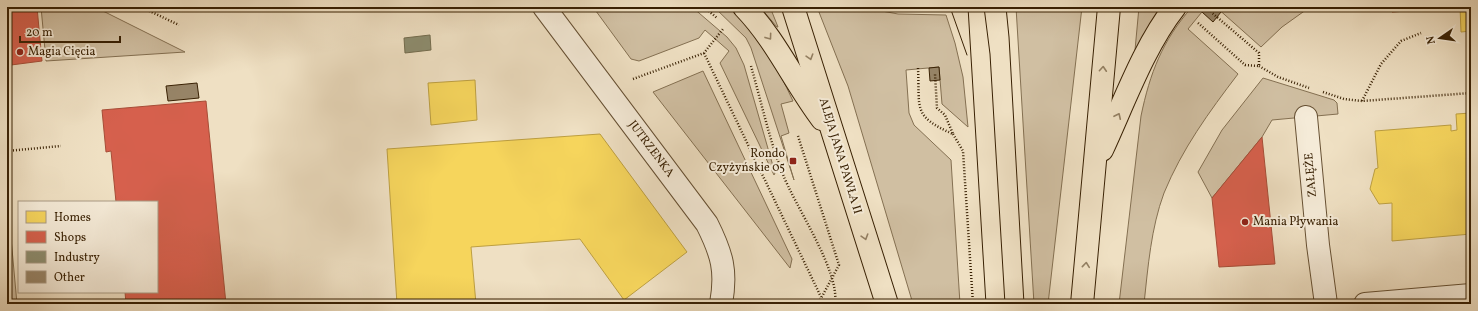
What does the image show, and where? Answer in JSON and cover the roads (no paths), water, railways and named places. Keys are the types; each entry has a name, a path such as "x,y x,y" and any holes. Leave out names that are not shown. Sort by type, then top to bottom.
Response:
{"main road":[{"path":"744,7 778,49 812,105 833,132"},
{"name":"ALEJA JANA PAWŁA II","path":"793,7 833,132 884,301"},
{"path":"1082,304 1096,164 1109,7"},
{"path":"1096,164 1144,60 1166,18 1175,7"}],"street":[{"name":"JUTRZENKA","path":"544,7 707,224 719,247 723,265 724,287 721,304"},
{"name":"ZAŁĘŻE","path":"1306,117 1318,245 1326,304"},
{"path":"1365,304 1471,295"}],"tram line":[{"path":"950,7 967,55"},
{"path":"968,7 986,304"},
{"path":"984,7 990,54 1005,304"},
{"path":"1006,7 1024,304"}],"place":[{"name":"Magia Cięcia","path":"20,52"},
{"name":"Rondo Czyżyńskie 05","path":"793,161"},
{"name":"Mania Pływania","path":"1245,222"}]}
